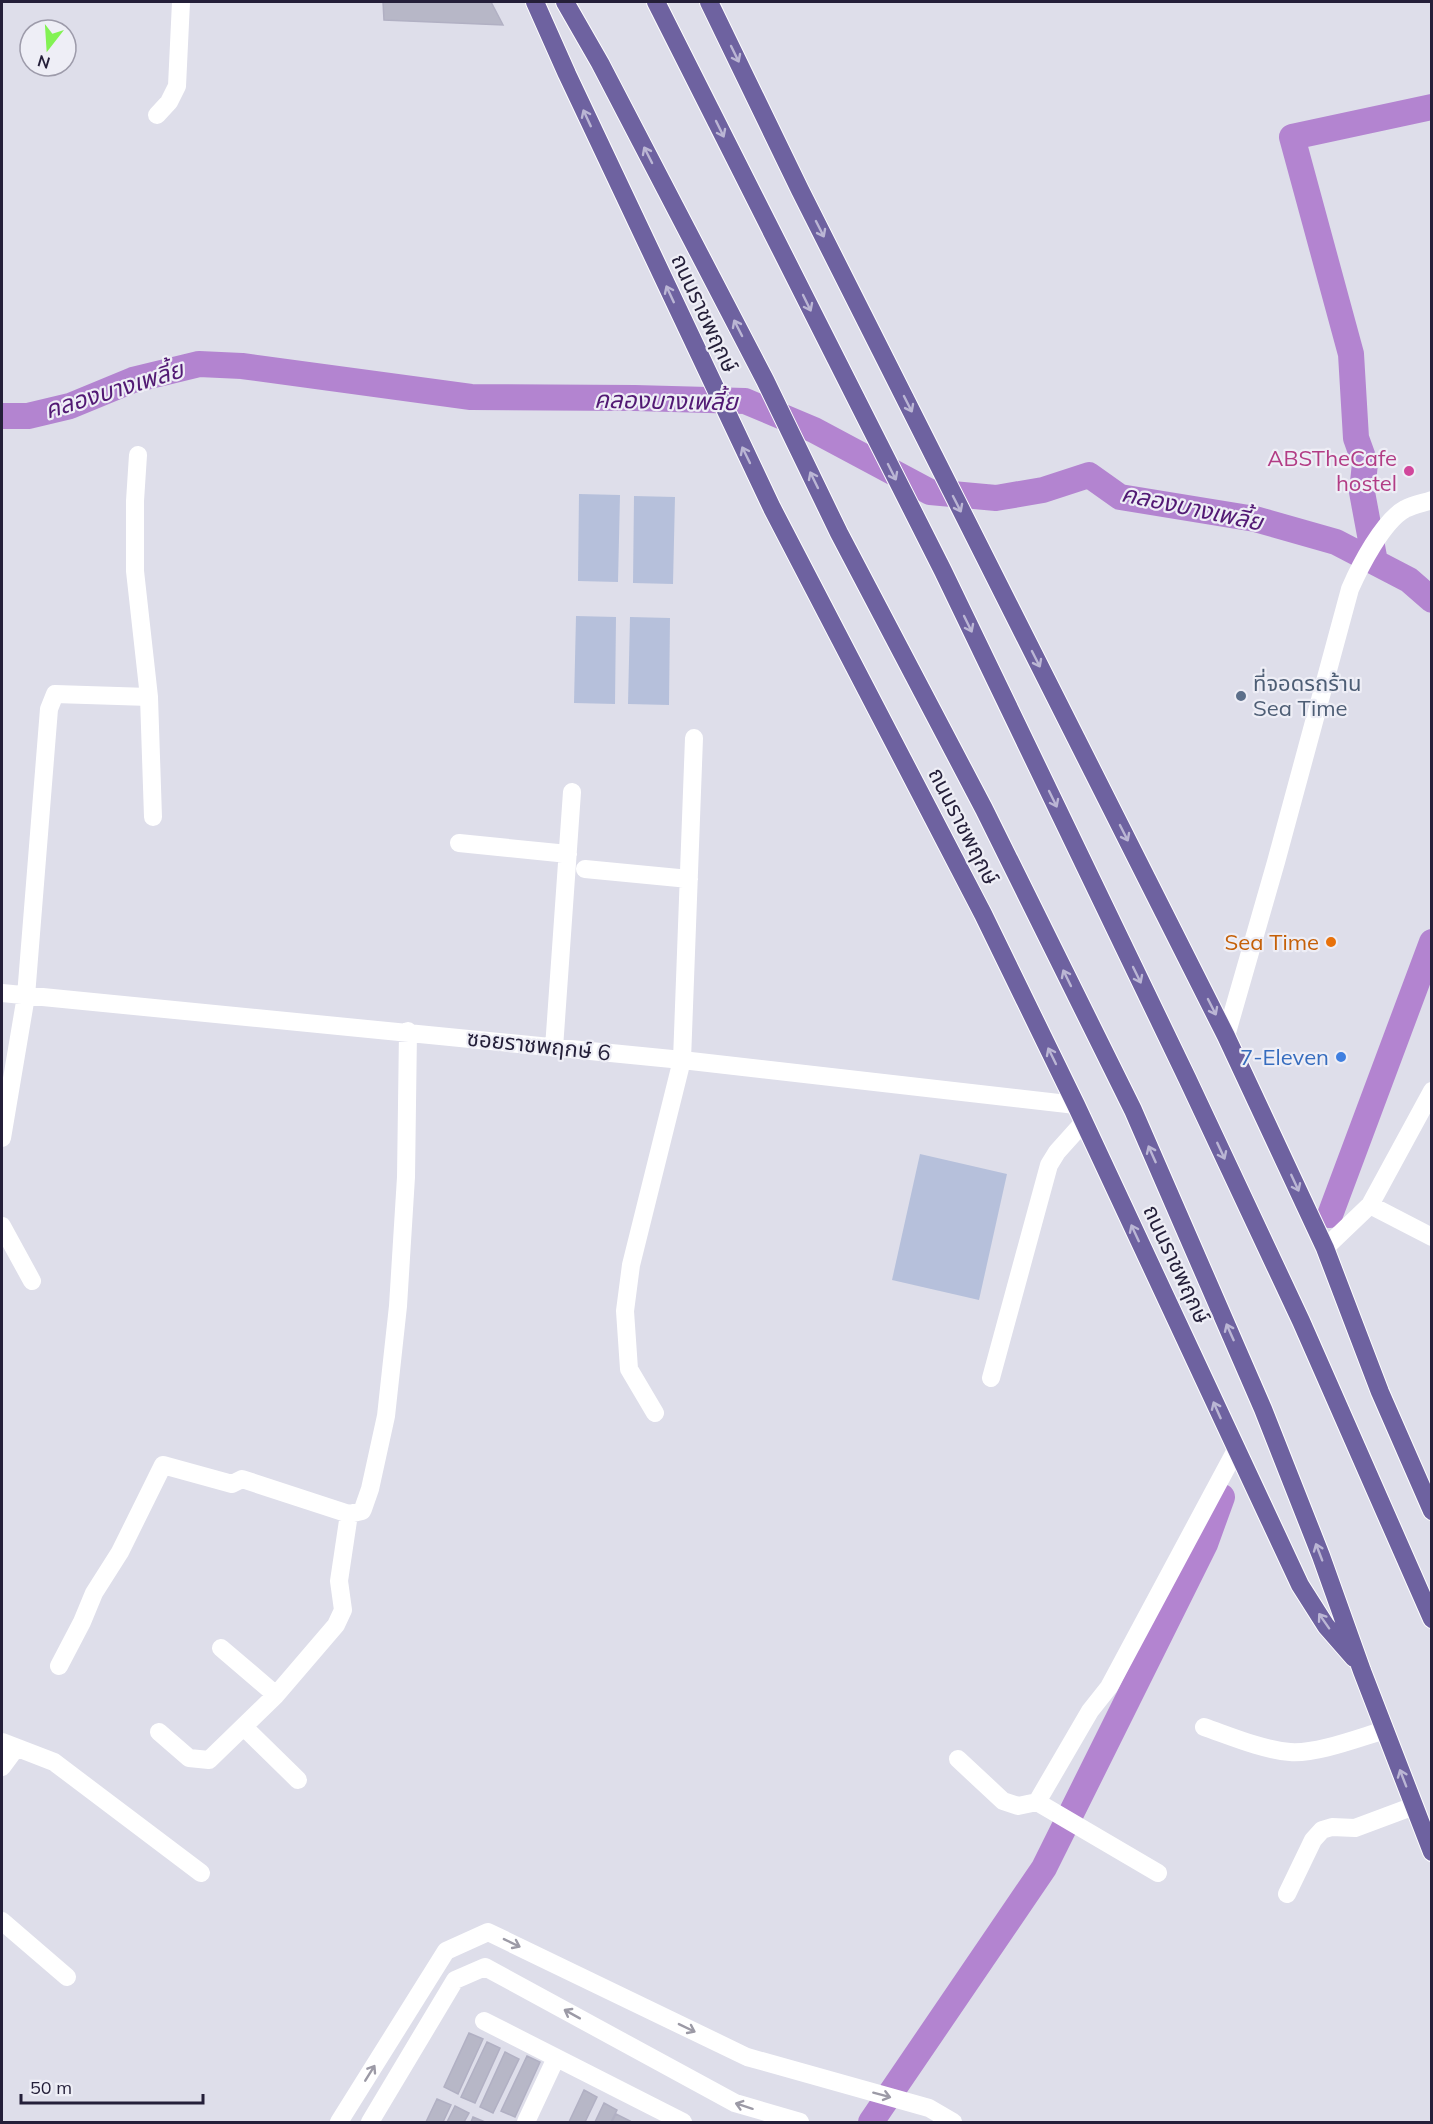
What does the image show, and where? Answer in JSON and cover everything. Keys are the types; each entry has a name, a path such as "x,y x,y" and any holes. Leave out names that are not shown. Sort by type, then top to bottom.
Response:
{"main road":[{"name":"ถนนราชพฤกษ์","path":"535,2 772,508 983,914 1076,1105 1300,1585 1326,1626 1361,1666"},
{"name":"ถนนราชพฤกษ์","path":"566,2 765,380 839,533 984,809 1133,1110 1263,1409 1431,1852"},
{"path":"656,2 943,571 1269,1253 1431,1619"},
{"path":"709,2 990,569 1226,1036 1325,1248 1380,1392 1431,1510"}],"street":[{"path":"157,115 169,102 177,86 181,2"},
{"path":"138,455 135,570 149,697 153,817"},
{"path":"1226,1036 1350,589 1362,562 1393,518 1405,509 1431,500"},
{"path":"2,1138 26,996 51,700 55,694 149,697"},
{"path":"656,1413 629,1369 625,1311 631,1266 682,1060 694,738"},
{"path":"555,1048 572,792"},
{"path":"459,843 568,854"},
{"path":"585,869 689,879"},
{"name":"ซอยราชพฤกษ์ 6","path":"2,993 408,1031 1076,1105"},
{"path":"59,1666 94,1593 120,1552 163,1465 232,1484 242,1479 349,1514 362,1511 386,1416 398,1306 406,1177 408,1031"},
{"path":"1325,1248 1370,1205 1431,1091"},
{"path":"991,1378 1049,1165 1057,1152 1083,1123"},
{"path":"1370,1205 1431,1237"},
{"path":"2,1226 32,1281"},
{"path":"1037,1802 1090,1711 1109,1687 1236,1450"},
{"path":"159,1732 189,1758 209,1760 276,1695 336,1625 343,1610 339,1581 349,1514"},
{"path":"221,1648 276,1695"},
{"path":"244,1727 298,1780"},
{"path":"1204,1727 1276,1750 1290,1752 1307,1752 1385,1730"},
{"path":"2,1767 9,1745 54,1762 201,1873"},
{"path":"958,1759 1003,1801 1018,1806 1037,1802 1158,1873"},
{"path":"1287,1894 1313,1840 1322,1830 1332,1827 1354,1828 1413,1806"},
{"path":"2,1921 67,1977"},
{"path":"339,2122 446,1951 488,1932 747,2057 929,2108 954,2122"},
{"path":"370,2122 455,1980 484,1967 735,2103 800,2122"},
{"path":"484,2021 683,2122"},
{"path":"526,2122 556,2058"}],"shaded area":[{"path":"579,494 620,495 618,582 578,581"},
{"path":"634,496 675,497 673,584 633,583"},
{"path":"576,616 616,617 615,704 574,703"},
{"path":"630,617 670,618 669,705 628,704"},
{"path":"920,1154 1007,1174 979,1300 892,1280"}],"building":[{"path":"383,2 491,2 503,25 384,20"},
{"path":"469,2033 483,2039 458,2094 444,2087"},
{"path":"487,2042 500,2048 475,2103 461,2097"},
{"path":"505,2052 519,2059 493,2113 480,2107"},
{"path":"527,2056 540,2062 515,2117 501,2111"},
{"path":"584,2090 597,2097 585,2122 569,2122"},
{"path":"437,2099 451,2105 443,2122 426,2122"},
{"path":"604,2103 617,2110 611,2122 595,2122"},
{"path":"455,2106 469,2113 464,2122 447,2122"},
{"path":"616,2114 630,2121 612,2122"},
{"path":"473,2117 485,2122 471,2122"}],"waterway":[{"path":"1375,562 1362,492 1365,463 1356,438 1351,354 1292,137 1432,107"},
{"name":"คลองบางเพลี้ย","path":"2,416 28,416 70,406 133,380 199,364 242,366 471,397 745,401 814,430 930,492 996,498 1043,490 1089,475 1120,497 1255,519 1336,542 1409,580 1432,600"},
{"path":"1330,1215 1432,942"},
{"path":"871,2122 1044,1868 1205,1544 1222,1497"}],"place":[{"name":"ABSTheCafe hostel","path":"1409,471"},
{"name":"ที่จอดรถร้าน Sea Time","path":"1241,696"},
{"name":"Sea Time","path":"1331,942"},
{"name":"7-Eleven","path":"1341,1057"}]}
